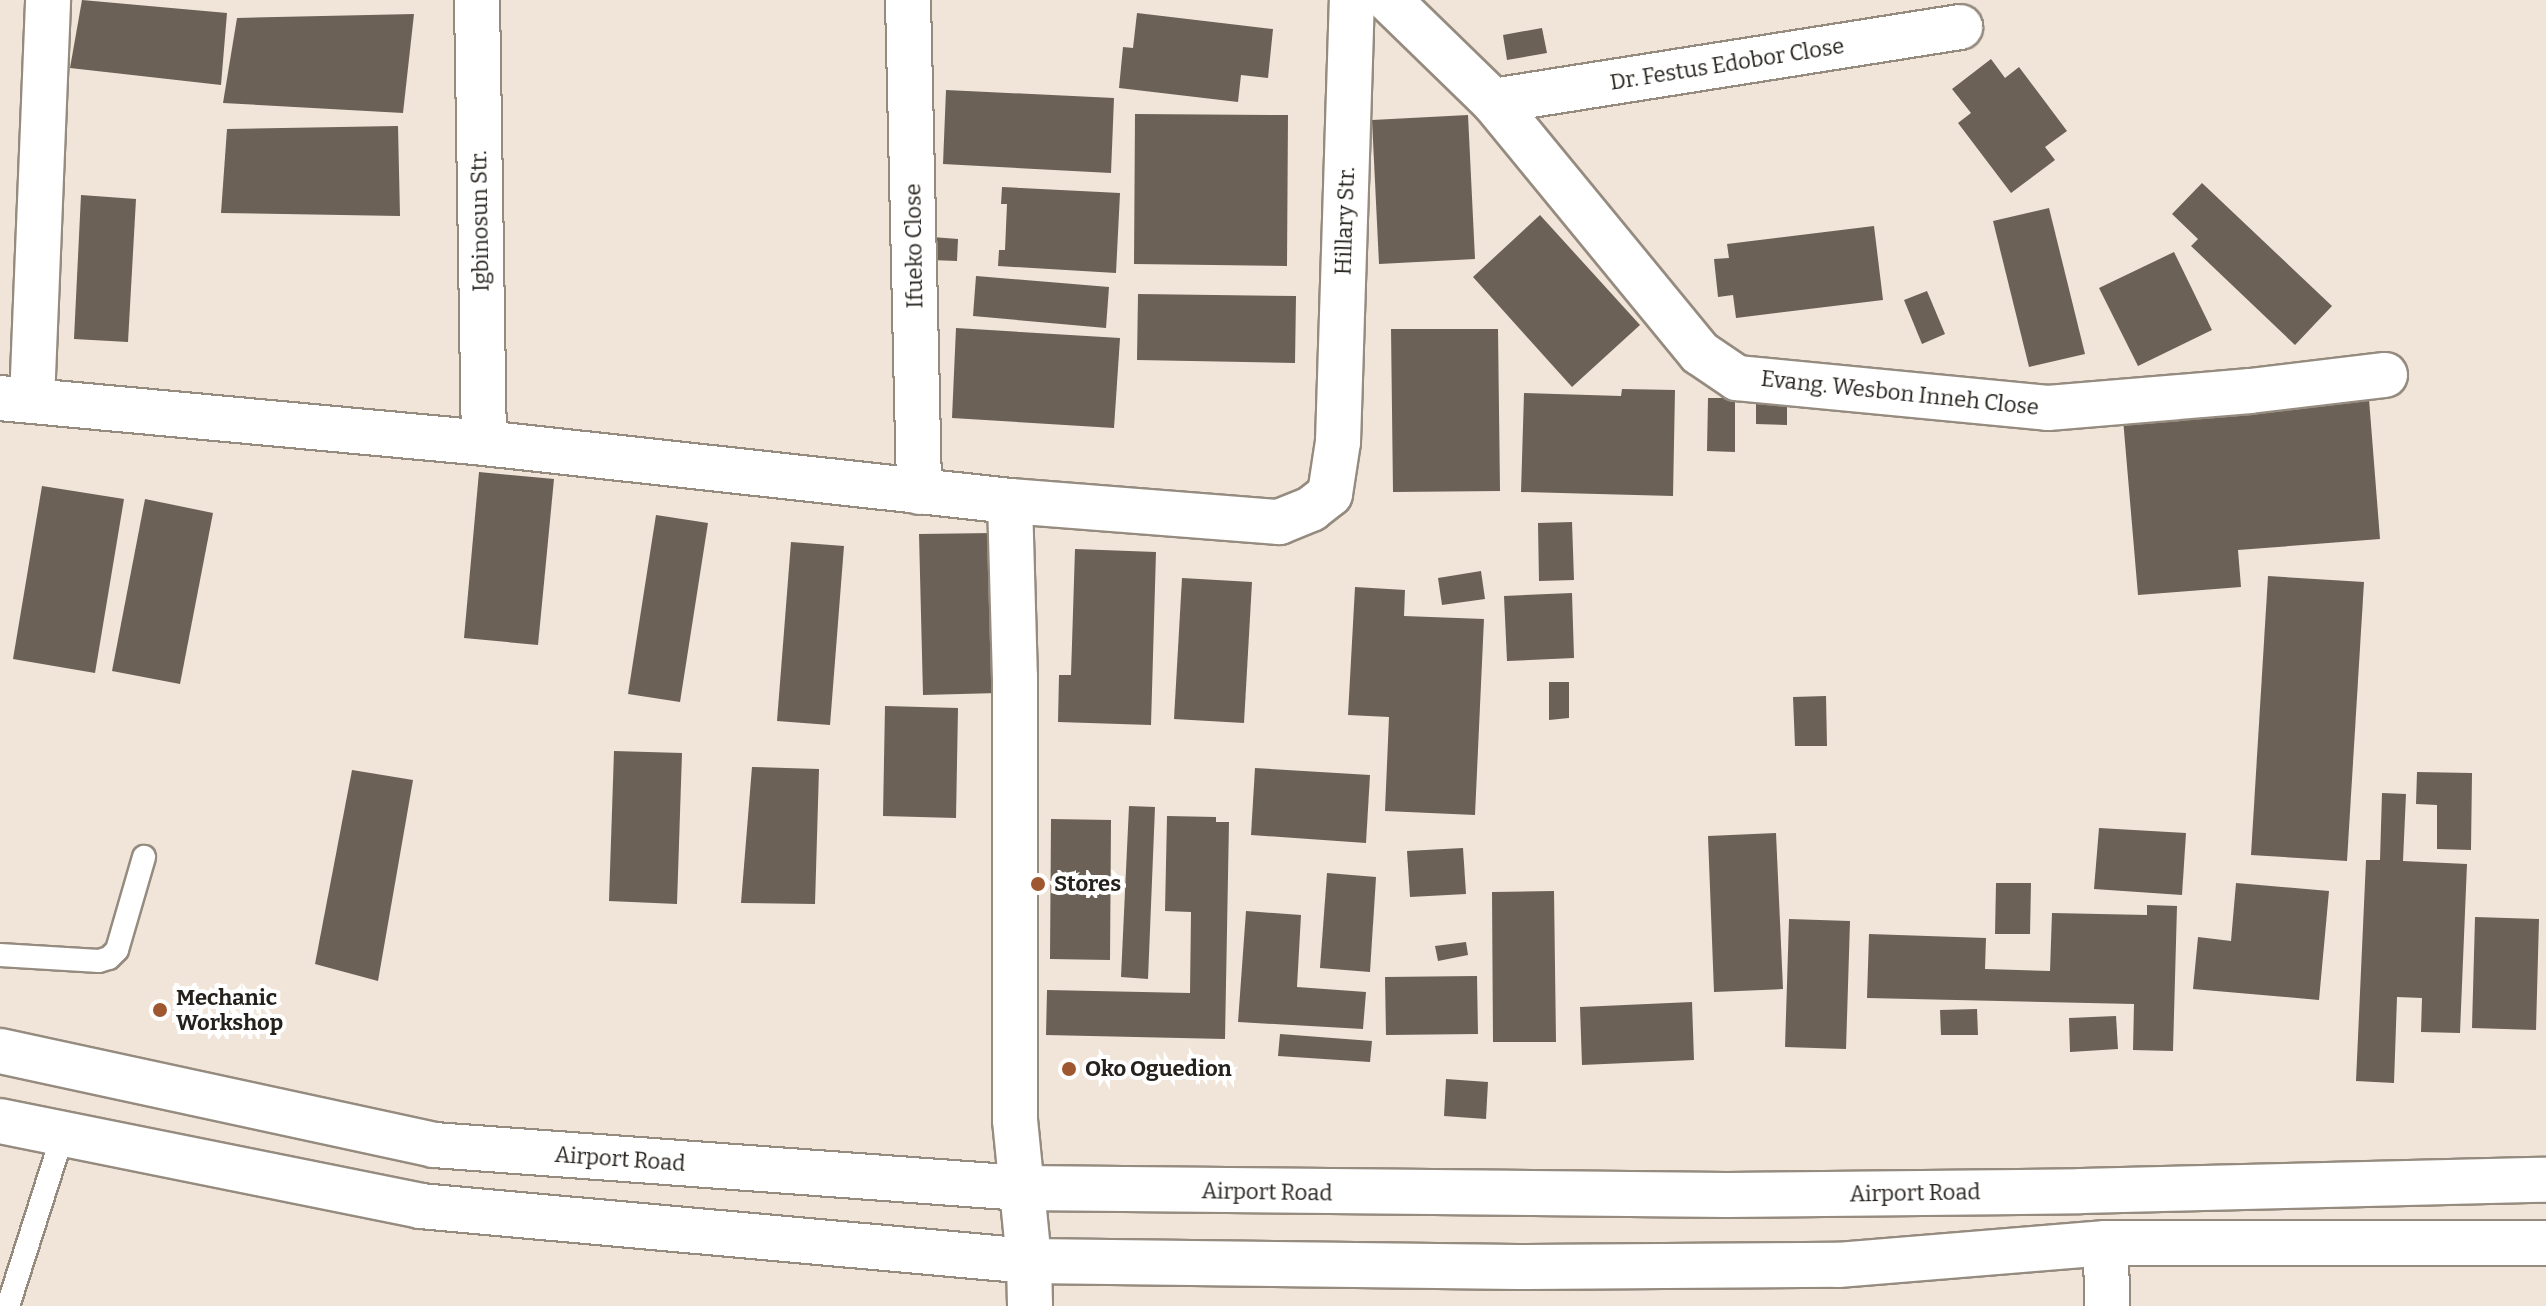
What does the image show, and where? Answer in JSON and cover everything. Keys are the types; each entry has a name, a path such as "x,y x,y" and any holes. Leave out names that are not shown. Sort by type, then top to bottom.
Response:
{"street":[{"path":"48,0 16,400 484,443 1010,501 1015,677 1015,1120 1029,1261 1030,1306"},
{"name":"Igbinosun Str.","path":"477,0 484,443"},
{"name":"Ifueko Close","path":"908,0 919,492"},
{"name":"Hillary Str.","path":"1010,501 1279,522 1311,509 1330,494 1338,442 1352,0"},
{"name":"Evang. Wesbon Inneh Close","path":"1389,0 1493,101 1700,353 1737,378 2048,408 2250,391 2385,375"},
{"name":"Dr. Festus Edobor Close","path":"1493,101 1960,27"},
{"name":"Airport Road","path":"0,1051 434,1145 1021,1188 1727,1195 2081,1191 2546,1180"},
{"path":"0,1121 420,1206 1029,1261 1526,1267 1838,1265 2106,1243 2546,1243"},
{"path":"2106,1243 2107,1306"}],"lane":[{"path":"0,955 99,961 109,958 117,950 144,857"},
{"path":"8,1306 63,1134"}],"building":[{"path":"82,0 227,13 221,85 70,68"},
{"path":"1137,13 1273,29 1268,78 1241,75 1238,102 1119,88 1123,47 1133,48"},
{"path":"414,14 403,113 223,103 237,18"},
{"path":"1542,28 1547,53 1507,60 1503,35"},
{"path":"1991,59 2005,78 2019,67 2067,131 2045,147 2055,160 2011,193 1958,123 1971,113 1952,89"},
{"path":"946,90 1114,98 1111,173 943,164"},
{"path":"1135,114 1288,115 1287,266 1134,264"},
{"path":"1468,115 1475,259 1379,264 1372,120"},
{"path":"398,126 400,216 221,213 227,129"},
{"path":"2202,183 2332,306 2295,345 2191,246 2198,239 2172,214"},
{"path":"1002,187 1120,193 1116,273 998,266 999,250 1005,250 1007,204 1001,204"},
{"path":"81,195 136,199 128,342 74,339"},
{"path":"2049,208 2085,354 2029,367 1993,221"},
{"path":"1540,215 1640,325 1572,387 1473,277"},
{"path":"1874,226 1883,300 1736,318 1733,295 1718,297 1714,259 1729,258 1727,244"},
{"path":"932,237 958,239 957,261 931,260"},
{"path":"2174,252 2212,330 2138,366 2099,288"},
{"path":"976,276 1109,287 1106,328 973,316"},
{"path":"1927,291 1945,334 1922,344 1904,300"},
{"path":"1138,294 1296,296 1295,363 1137,360"},
{"path":"956,328 1120,338 1114,428 952,418"},
{"path":"1391,329 1498,329 1500,491 1393,492"},
{"path":"1622,389 1675,390 1673,496 1521,492 1524,393 1621,396"},
{"path":"1756,393 1787,393 1787,425 1756,424"},
{"path":"1708,398 1735,398 1735,452 1707,451"},
{"path":"2369,399 2380,539 2238,550 2241,587 2138,595 2123,419"},
{"path":"479,472 554,479 538,645 464,638"},
{"path":"42,486 124,499 95,673 13,659"},
{"path":"145,499 213,513 180,684 112,671"},
{"path":"656,515 708,523 680,702 628,694"},
{"path":"1572,522 1574,580 1539,581 1538,523"},
{"path":"993,533 998,693 923,695 919,534"},
{"path":"791,542 844,546 830,725 777,721"},
{"path":"1075,549 1156,552 1151,725 1058,722 1059,675 1071,675"},
{"path":"1481,571 1485,599 1442,605 1438,578"},
{"path":"2268,576 2364,582 2347,861 2251,855"},
{"path":"1182,578 1252,582 1244,723 1174,719"},
{"path":"1355,587 1405,590 1404,616 1484,619 1475,815 1385,811 1389,717 1348,715"},
{"path":"1572,593 1574,658 1507,661 1504,596"},
{"path":"1549,682 1569,682 1569,718 1549,720"},
{"path":"1826,696 1827,746 1795,746 1793,697"},
{"path":"885,706 958,708 956,818 883,816"},
{"path":"614,751 682,753 677,904 609,901"},
{"path":"752,767 819,769 815,904 741,903"},
{"path":"1255,768 1370,775 1366,843 1251,835"},
{"path":"352,770 413,780 378,981 315,964"},
{"path":"2417,772 2472,773 2471,850 2437,849 2437,805 2416,804"},
{"path":"2382,793 2406,794 2403,861 2467,864 2460,1033 2421,1032 2422,998 2397,997 2394,1083 2356,1081 2366,860 2380,860"},
{"path":"1129,806 1155,807 1148,979 1121,977"},
{"path":"1167,816 1216,817 1216,822 1229,822 1225,1039 1046,1035 1047,990 1190,993 1191,912 1165,911"},
{"path":"1051,819 1111,820 1110,960 1050,959"},
{"path":"2099,828 2186,833 2182,895 2094,889"},
{"path":"1776,833 1783,989 1714,992 1708,836"},
{"path":"1463,848 1466,894 1410,897 1407,851"},
{"path":"1327,873 1376,877 1370,972 1320,968"},
{"path":"1996,883 2031,883 2030,934 1995,934"},
{"path":"2236,883 2329,891 2319,1000 2193,989 2198,937 2231,941"},
{"path":"1554,891 1556,1042 1493,1042 1492,892"},
{"path":"2147,905 2177,906 2173,1051 2133,1050 2134,1004 1867,998 1869,934 1986,938 1985,969 2050,971 2052,913 2147,915"},
{"path":"1246,911 1301,915 1297,987 1366,992 1363,1029 1238,1022"},
{"path":"2475,917 2539,919 2536,1030 2472,1028"},
{"path":"1789,919 1850,921 1846,1049 1785,1047"},
{"path":"1466,942 1468,955 1438,961 1435,946"},
{"path":"1477,976 1478,1034 1386,1035 1385,977"},
{"path":"1692,1002 1694,1060 1582,1065 1580,1007"},
{"path":"1977,1009 1978,1035 1941,1035 1940,1010"},
{"path":"2116,1016 2118,1049 2070,1052 2069,1018"},
{"path":"1280,1034 1372,1041 1370,1062 1278,1056"},
{"path":"1446,1079 1488,1082 1486,1119 1444,1116"}],"place":[{"name":"Stores","path":"1038,884"},
{"name":"Mechanic Workshop","path":"160,1010"},
{"name":"Oko Oguedion","path":"1069,1069"}]}
